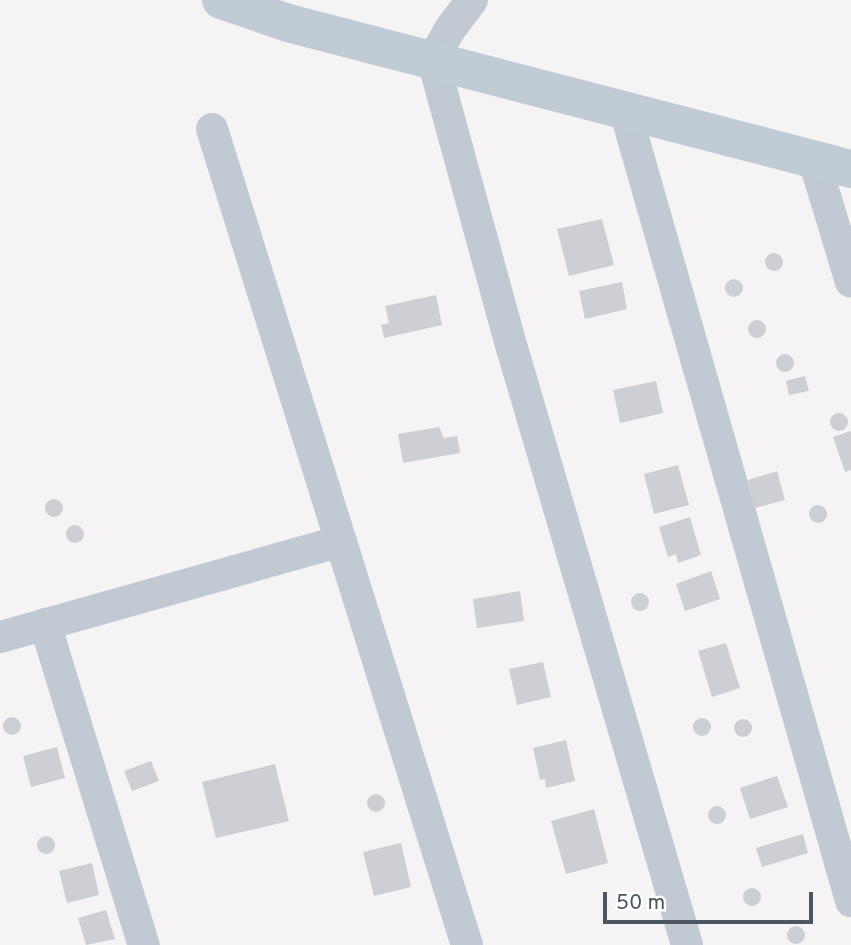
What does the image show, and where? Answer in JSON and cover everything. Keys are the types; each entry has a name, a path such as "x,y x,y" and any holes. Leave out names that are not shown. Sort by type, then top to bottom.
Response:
{"street":[{"path":"221,0 288,23 851,169"},
{"path":"472,0 433,60 512,348 687,945"},
{"path":"625,110 851,901"},
{"path":"212,129 467,945"},
{"path":"814,160 851,282"},
{"path":"0,637 341,541"},
{"path":"45,624 144,945"}],"building":[{"path":"602,219 614,265 569,276 557,229"},
{"path":"770,253 778,253 783,262 781,269 770,271 765,266 765,258"},
{"path":"730,279 738,279 743,288 741,295 730,297 725,292 725,284"},
{"path":"622,282 627,309 585,319 579,291"},
{"path":"436,295 442,325 384,338 381,325 389,323 385,306"},
{"path":"753,320 761,320 766,329 764,336 753,338 748,333 748,325"},
{"path":"781,354 789,354 794,363 792,370 781,372 776,367 776,359"},
{"path":"805,376 809,391 789,395 786,381"},
{"path":"656,381 663,413 620,423 613,390"},
{"path":"835,413 843,413 848,422 846,429 835,431 830,426 830,418"},
{"path":"439,427 444,438 457,436 460,453 403,463 398,434"},
{"path":"851,431 851,470 845,472 833,437"},
{"path":"678,465 689,505 654,514 644,474"},
{"path":"777,471 785,500 755,508 748,480"},
{"path":"50,499 58,499 63,508 61,515 50,517 45,512 45,504"},
{"path":"814,505 822,505 827,514 825,521 814,523 809,518 809,510"},
{"path":"690,517 701,555 678,563 676,554 668,557 659,527"},
{"path":"71,525 79,525 84,534 82,541 71,543 66,538 66,530"},
{"path":"711,571 720,599 685,611 676,584"},
{"path":"520,591 524,621 477,628 473,599"},
{"path":"636,593 644,593 649,602 647,609 636,611 631,606 631,598"},
{"path":"726,643 740,688 712,697 698,651"},
{"path":"543,662 551,697 517,705 509,669"},
{"path":"8,717 16,717 21,726 19,733 8,735 3,730 3,722"},
{"path":"698,718 706,718 711,727 709,734 698,736 693,731 693,723"},
{"path":"739,719 747,719 752,728 750,735 739,737 734,732 734,724"},
{"path":"566,740 575,781 546,788 545,779 540,780 533,748"},
{"path":"57,747 65,778 31,787 23,756"},
{"path":"151,761 159,781 132,791 124,771"},
{"path":"275,764 289,821 216,838 202,782"},
{"path":"777,776 788,807 750,819 740,788"},
{"path":"372,794 380,794 385,803 383,810 372,812 367,807 367,799"},
{"path":"713,806 721,806 726,815 724,822 713,824 708,819 708,811"},
{"path":"594,809 608,863 566,874 551,821"},
{"path":"803,834 808,853 762,867 756,848"},
{"path":"42,836 50,836 55,845 53,852 42,854 37,849 37,841"},
{"path":"401,843 411,887 374,896 363,852"},
{"path":"92,863 99,895 67,903 59,871"},
{"path":"748,888 756,888 761,897 759,904 748,906 743,901 743,893"},
{"path":"106,910 115,939 86,945 78,918"},
{"path":"792,926 800,926 805,935 803,942 792,944 787,939 787,931"}]}
